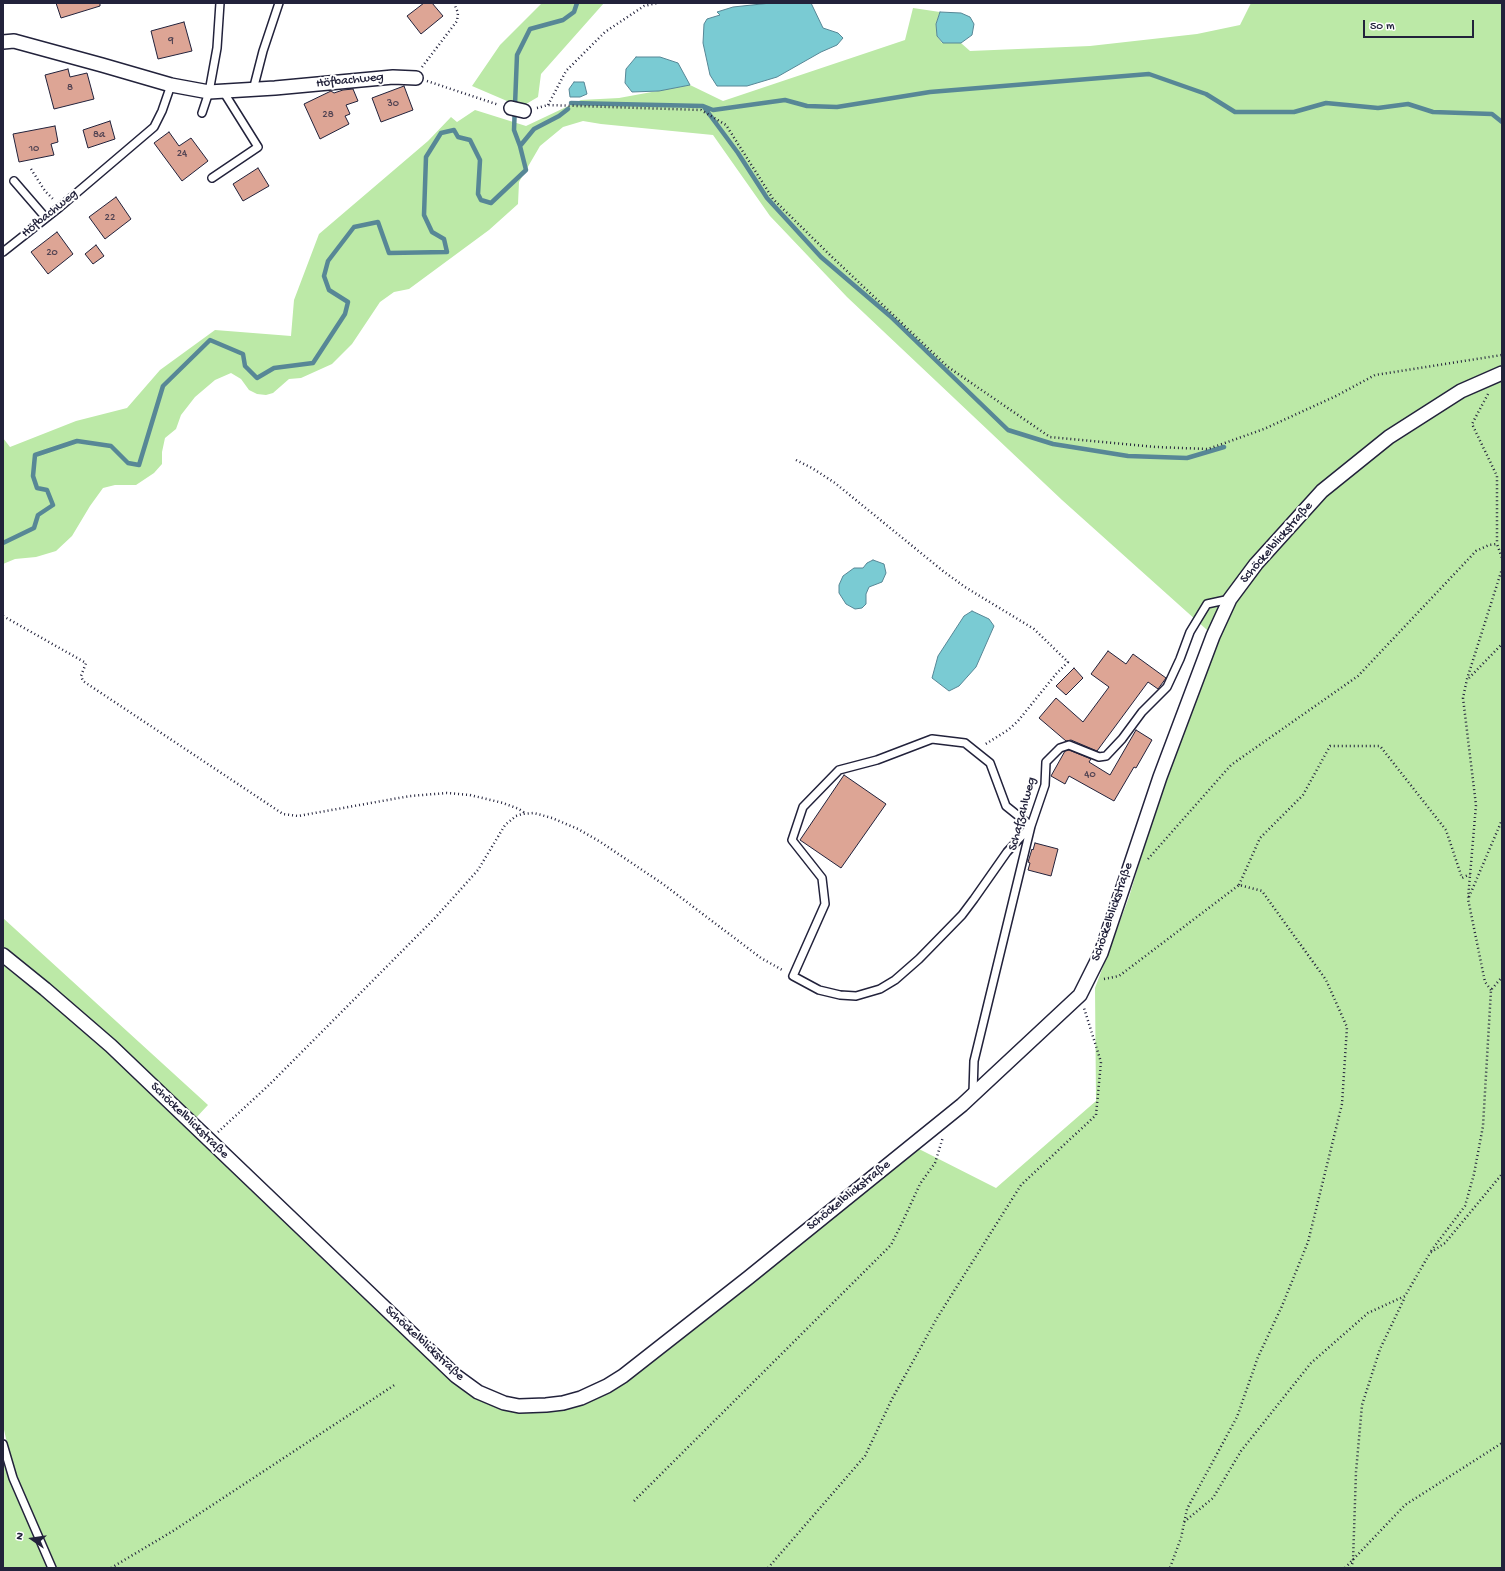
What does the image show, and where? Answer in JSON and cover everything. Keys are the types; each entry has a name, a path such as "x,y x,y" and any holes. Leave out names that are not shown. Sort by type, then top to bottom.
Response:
{"street":[{"name":"Höfbachweg","path":"3,42 14,41 171,85 209,92 253,90 392,77 416,78"},
{"path":"511,108 524,111"},
{"name":"Schöckelblickstraße","path":"3,955 82,1020 456,1376 478,1392 504,1403 519,1406 563,1403 592,1393 613,1382 634,1368 973,1096 1080,995 1101,954 1160,777 1213,636 1230,599 1256,564 1322,491 1389,437 1461,391 1501,374"}],"lane":[{"path":"202,113 209,92 217,48 220,3"},
{"path":"253,90 279,3"},
{"name":"Höfbachweg","path":"3,252 46,218 154,127 162,112 171,85"},
{"path":"212,178 258,148 223,91"},
{"path":"14,181 46,218"},
{"name":"Schafzahlweg","path":"973,1096 974,1061 1031,826 1045,784 1046,762 1060,748 1069,745 1099,757 1106,756 1122,740 1142,712 1167,687 1190,632 1207,604 1230,599"},
{"path":"932,739 965,743 974,750 990,763 1006,806 1031,826 1007,852 962,914 919,959 887,986 864,994 849,996 819,990 793,976 825,904 822,878 792,840 804,807 839,770 877,760 932,739"},
{"path":"3,1444 13,1478 52,1568"}],"path":[{"path":"454,3 458,13 457,21 426,62 416,78 490,103 511,108"},
{"path":"657,3 644,6 605,32 566,71 548,105 701,110 726,125 773,199 832,257 948,367 1050,437 1156,447 1208,449 1264,429 1336,396 1375,375 1502,355"},
{"path":"31,169 45,191 60,206"},
{"path":"1501,374 1472,424 1497,476 1497,544 1502,558"},
{"path":"796,460 829,479 965,587 1034,629 1068,662 1056,674 1018,721 1008,730 974,750"},
{"path":"1146,863 1149,856 1231,765 1358,676 1476,551 1489,545 1497,544"},
{"path":"1491,990 1485,982 1468,899 1476,805 1463,698 1467,679 1502,569"},
{"path":"3,616 86,663 81,676 84,681 283,814 298,816 410,796 447,793 470,795 503,803 525,813"},
{"path":"1467,679 1502,644"},
{"path":"1087,982 1119,976 1239,885 1260,838 1303,795 1330,746 1380,746 1446,830 1462,878 1470,874"},
{"path":"210,1141 269,1085 410,944 470,881 486,858 505,825 516,816 525,813 534,813 552,818 599,841 663,884 761,958 793,976"},
{"path":"1468,899 1502,820"},
{"path":"1170,1568 1181,1538 1187,1509 1237,1417 1258,1357 1282,1306 1308,1242 1342,1104 1347,1028 1326,980 1262,891 1239,885"},
{"path":"1351,1568 1353,1561 1356,1472 1362,1405 1380,1349 1405,1296 1430,1253 1465,1206 1474,1174 1483,1126 1491,990 1502,977"},
{"path":"768,1568 865,1456 892,1399 937,1318 1021,1185 1096,1115 1100,1062 1080,995"},
{"path":"634,1500 891,1245 920,1184 935,1163 944,1135"},
{"path":"1430,1253 1445,1244 1502,1174"},
{"path":"1184,1522 1213,1498 1241,1451 1311,1363 1368,1314 1405,1296"},
{"path":"111,1568 173,1531 396,1384"},
{"path":"1345,1568 1406,1505 1502,1443"}],"green space":[{"path":"542,3 604,3 541,74 538,97 521,107 472,86 500,45"},
{"path":"1251,3 1502,3 1502,1568 57,1568 17,1476 10,1457 3,1425 3,963 107,1051 451,1381 475,1398 503,1410 532,1413 565,1410 583,1404 611,1391 643,1369 919,1149 996,1188 1096,1101 1095,988 1129,897 1165,778 1216,638 1062,500 847,297 770,216 713,135 583,121 563,127 540,146 519,182 518,204 489,230 409,289 394,292 380,302 352,344 332,364 301,378 289,379 273,393 266,395 257,394 249,390 241,379 231,373 215,380 195,397 181,415 176,429 165,438 162,452 162,464 154,473 136,485 115,485 103,488 72,536 56,551 36,557 15,559 3,564 3,438 10,447 76,421 127,408 160,370 215,330 291,336 294,300 319,234 428,141 451,117 457,122 475,110 526,126 581,100 619,98 690,85 723,101 905,40 913,8 940,12 936,24 937,36 942,43 961,43 970,51 1090,46 1197,34 1240,25"},
{"path":"3,918 208,1105 194,1120 86,1015 3,947"},
{"path":"3,1461 14,1492 48,1568 3,1568"}],"water":[{"path":"771,3 811,3 823,28 838,33 843,38 837,45 821,52 777,77 747,86 717,86 710,75 703,43 704,24 707,19 720,15 717,12 733,7"},
{"path":"940,12 961,13 970,17 974,24 972,35 961,43 943,43 937,36 936,24"},
{"path":"636,57 660,57 678,63 690,85 659,91 632,92 625,83 626,69"},
{"path":"574,82 584,82 587,94 580,97 570,97 569,89"},
{"path":"873,560 884,564 886,573 882,582 869,587 866,594 866,604 862,608 855,609 846,604 839,593 839,585 843,576 854,568 863,568 867,563"},
{"path":"972,611 989,619 994,626 976,667 959,686 949,691 932,678 938,656 964,616"}],"building":[{"path":"56,3 100,3 100,6 61,18"},
{"path":"424,3 432,3 443,16 421,34 407,16"},
{"path":"184,22 192,51 158,59 151,31"},
{"path":"68,69 70,77 87,73 94,99 54,109 45,75"},
{"path":"404,86 413,110 381,122 372,98"},
{"path":"353,89 358,101 346,105 350,114 345,116 349,124 320,139 304,104 331,91 334,93"},
{"path":"110,121 115,139 88,148 83,130"},
{"path":"55,126 58,142 51,144 54,155 19,162 13,134"},
{"path":"169,132 179,146 191,138 208,161 182,181 154,143"},
{"path":"258,168 269,186 243,201 233,184"},
{"path":"116,197 131,219 105,239 89,217"},
{"path":"57,232 73,254 48,274 31,252"},
{"path":"96,245 104,256 93,264 85,254"},
{"path":"1108,651 1126,664 1133,654 1166,678 1158,689 1148,682 1097,751 1071,740 1066,741 1039,718 1056,698 1083,722 1109,687 1091,674"},
{"path":"1074,668 1083,678 1066,695 1056,686"},
{"path":"1136,730 1152,740 1136,768 1134,767 1114,801 1069,776 1065,784 1051,776 1065,751 1069,750 1091,759 1089,762 1110,775"},
{"path":"844,775 886,804 841,868 800,840"},
{"path":"1035,843 1058,849 1051,876 1028,870 1030,863 1028,862"}],"waterway":[{"path":"3,543 34,528 38,515 53,505 47,490 37,488 33,476 35,455 77,441 111,446 128,463 139,465 163,386 210,340 243,354 245,366 257,378 274,368 313,363 345,314 348,302 329,290 324,276 328,261 354,227 378,222 389,253 447,252 444,239 432,232 424,215 426,157 441,133 454,130 458,137 470,140 480,160 478,194 481,200 491,203 526,170 514,130 517,55 530,29 563,20 574,12 577,3"},
{"path":"571,103 703,106 713,110 785,100 807,106 837,107 930,92 1149,74 1206,94 1235,112 1294,112 1326,103 1378,108 1408,104 1433,112 1492,114 1502,122"},
{"path":"704,107 738,153 767,198 821,257 890,316 1008,430 1053,444 1128,456 1187,458 1224,447"},
{"path":"520,146 534,129 559,116 568,109"}]}
